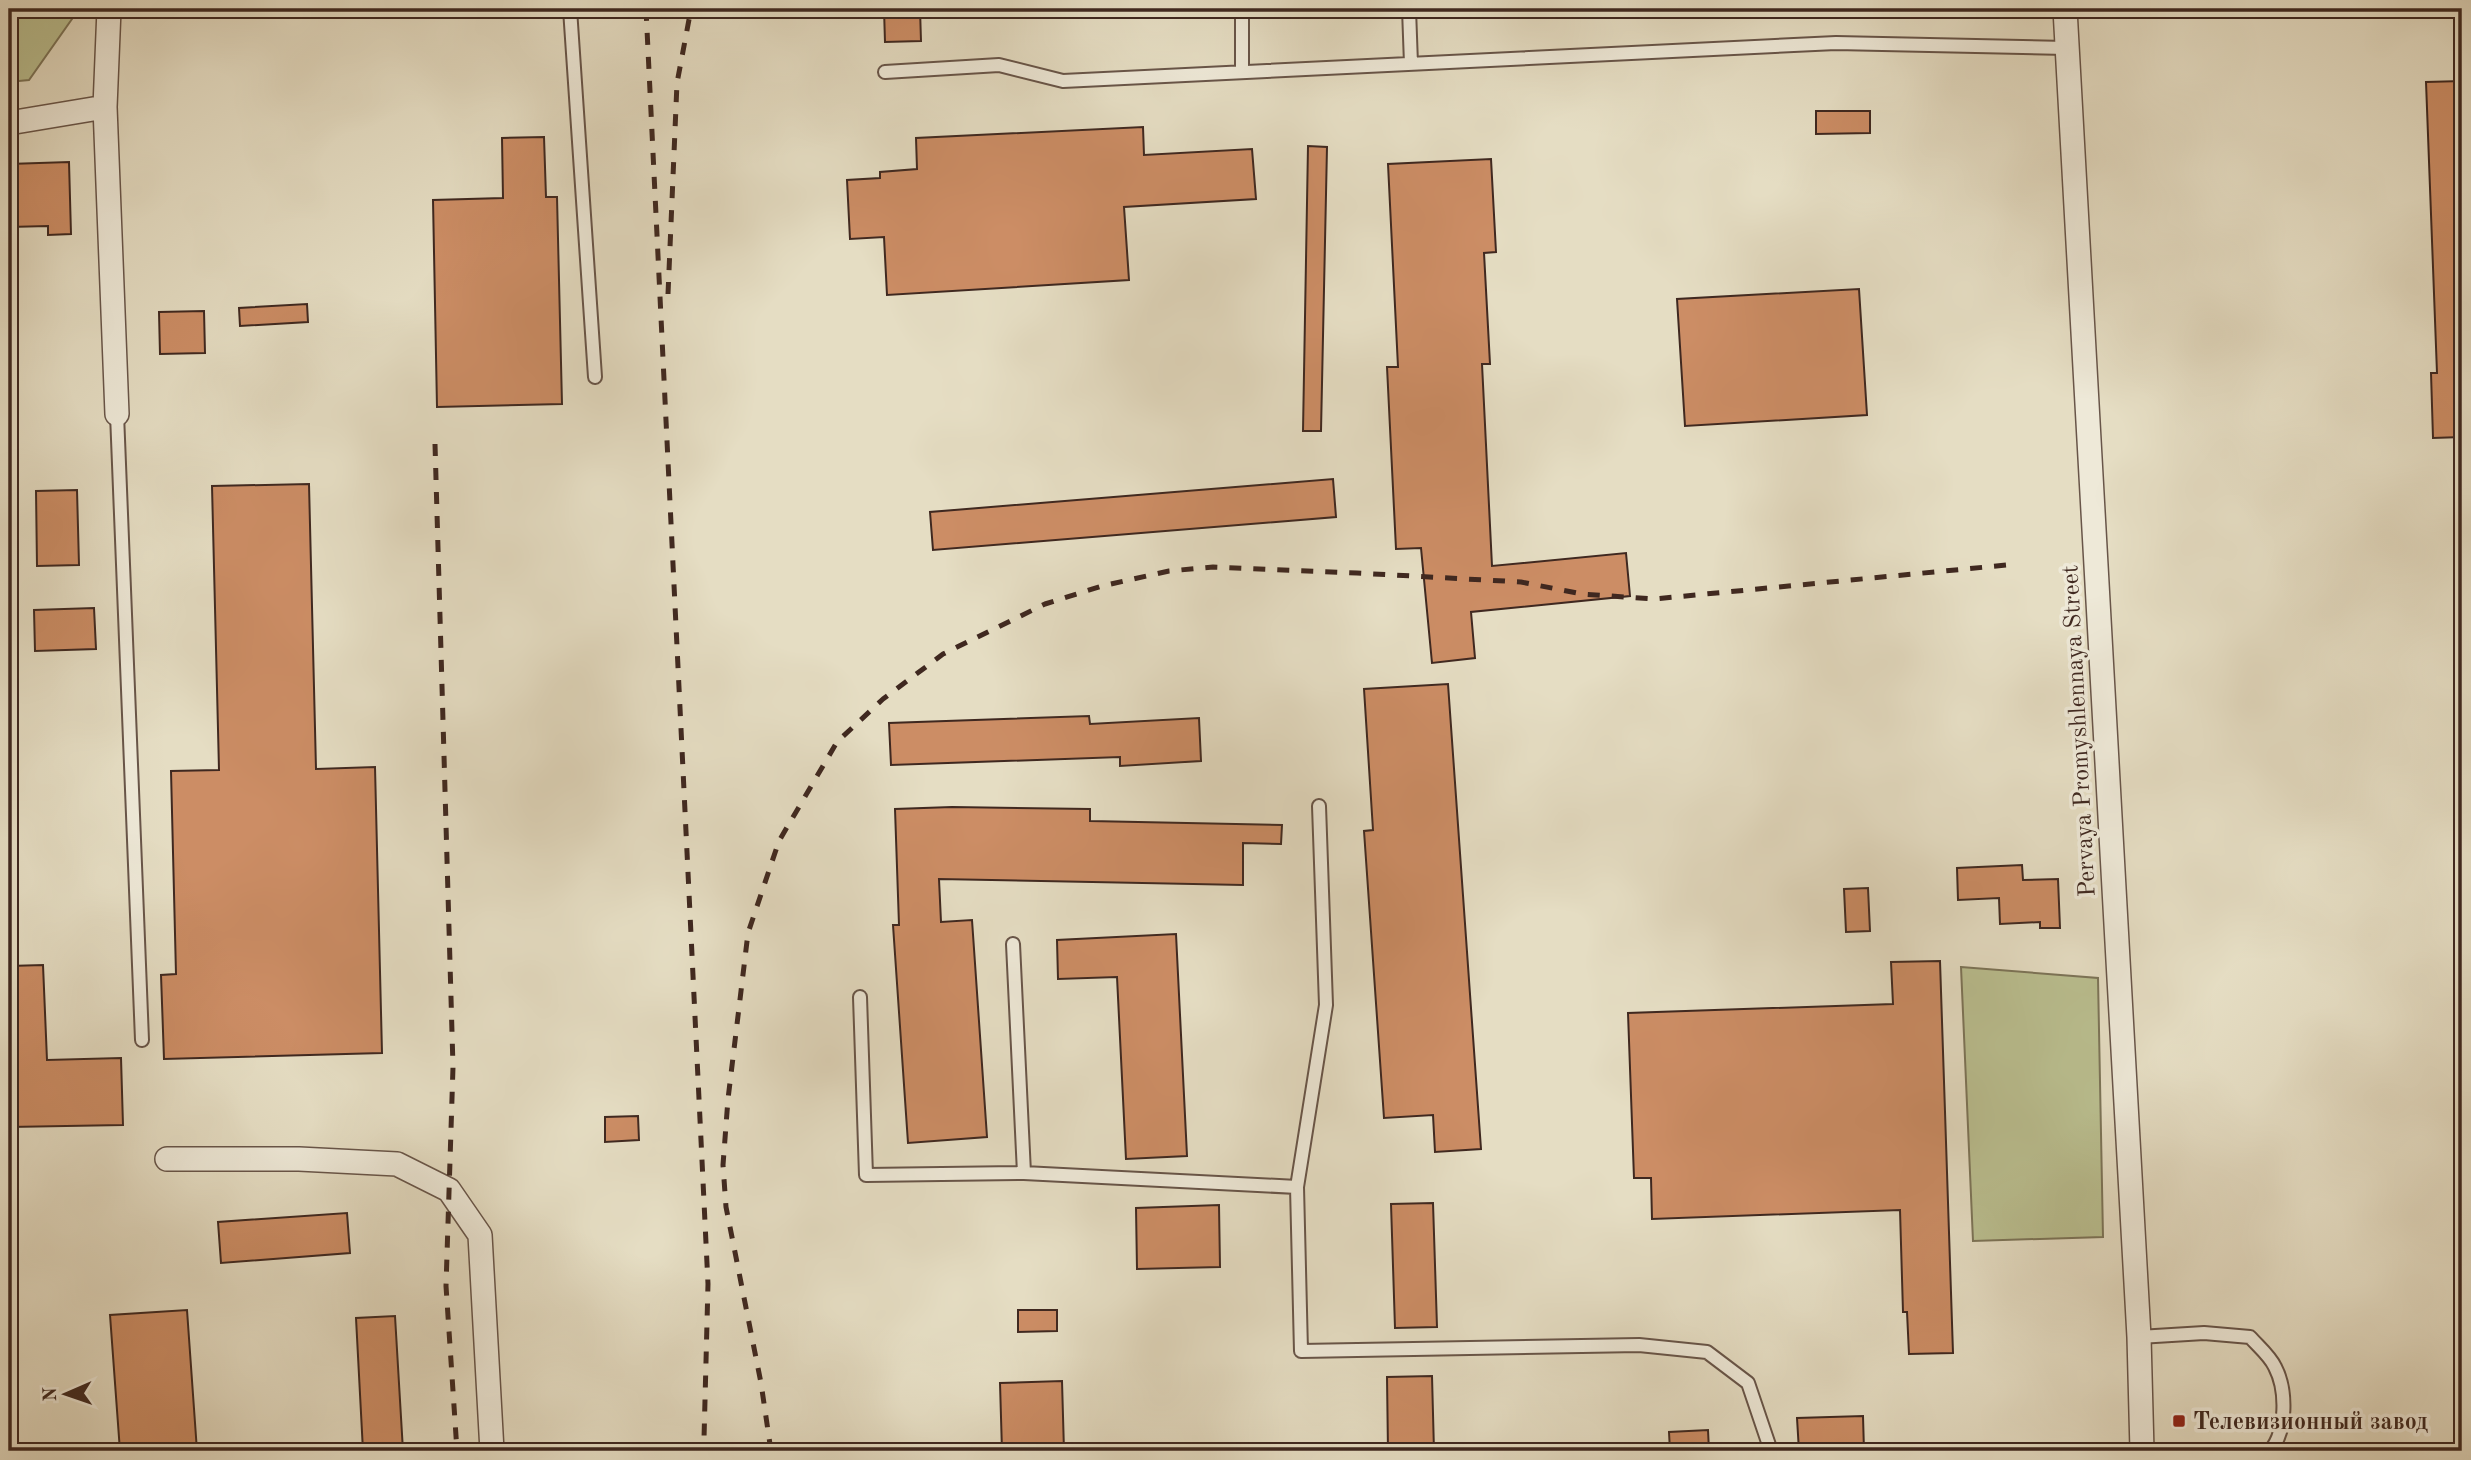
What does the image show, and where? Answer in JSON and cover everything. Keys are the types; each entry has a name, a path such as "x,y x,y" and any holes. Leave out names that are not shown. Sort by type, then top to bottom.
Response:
{"street":[{"path":"109,9 105,107 117,414"},
{"name":"Pervaya Promyshlennaya Street","path":"2065,9 2139,1337 2142,1451"},
{"path":"9,123 105,107"},
{"path":"167,1159 299,1158 397,1164 449,1190 480,1235 492,1451"}],"lane":[{"path":"569,9 595,377"},
{"path":"1241,9 1242,72"},
{"path":"1409,9 1411,64"},
{"path":"885,72 999,65 1063,81 1836,43 2066,48"},
{"path":"117,414 142,1040"},
{"path":"1319,806 1326,1005 1297,1188 1301,1350 1639,1345 1707,1352 1748,1383 1771,1451"},
{"path":"1013,944 1024,1173"},
{"path":"860,997 866,1175 1024,1173 1297,1188"},
{"path":"2139,1337 2204,1333 2250,1337 2275,1367 2286,1408 2275,1445 2270,1451"}],"green space":[{"path":"9,9 79,9 29,80 9,82"},
{"path":"1961,967 2098,978 2103,1237 1973,1241"}],"building":[{"path":"884,9 920,9 921,41 885,42"},
{"path":"2462,81 2462,437 2433,438 2431,373 2437,373 2426,82"},
{"path":"1816,111 1870,111 1870,133 1816,134"},
{"path":"1143,127 1144,155 1252,149 1256,199 1124,207 1129,280 887,295 884,237 850,239 847,180 880,178 880,172 917,169 916,138"},
{"path":"544,137 546,197 557,197 562,404 437,407 433,200 503,198 502,138"},
{"path":"1308,146 1327,147 1321,431 1303,431"},
{"path":"1491,159 1496,252 1484,253 1490,364 1482,364 1492,566 1626,553 1630,596 1471,612 1475,658 1432,663 1421,548 1396,549 1387,367 1398,367 1388,164"},
{"path":"69,162 71,234 48,235 48,226 9,227 9,164"},
{"path":"1859,289 1867,415 1685,426 1677,299"},
{"path":"307,304 308,322 240,326 239,308"},
{"path":"204,311 205,353 160,354 159,312"},
{"path":"1333,479 1336,517 933,550 930,512"},
{"path":"309,484 316,769 375,767 382,1053 164,1059 161,975 176,974 171,771 219,770 212,486"},
{"path":"77,490 79,565 37,566 36,491"},
{"path":"94,608 96,649 35,651 34,610"},
{"path":"1448,684 1481,1149 1435,1152 1433,1115 1384,1118 1364,831 1373,830 1364,689"},
{"path":"1089,716 1090,724 1199,718 1201,761 1120,766 1120,757 891,765 889,723"},
{"path":"895,809 1090,809 1090,821 1282,825 1281,844 1243,843 1243,885 939,879 941,922 972,920 987,1137 908,1143 893,925 899,925"},
{"path":"2022,865 2023,880 2058,879 2060,928 2040,928 2040,922 2000,924 1999,898 1958,900 1957,868"},
{"path":"1868,888 1870,931 1846,932 1844,889"},
{"path":"1176,934 1187,1156 1126,1159 1117,977 1058,979 1057,940"},
{"path":"1940,961 1953,1353 1909,1354 1907,1312 1903,1312 1900,1210 1652,1219 1651,1178 1634,1178 1628,1013 1893,1004 1891,962"},
{"path":"43,965 47,1060 121,1058 123,1125 9,1127 9,966"},
{"path":"638,1116 639,1140 605,1142 605,1117"},
{"path":"1433,1203 1437,1327 1395,1328 1391,1204"},
{"path":"1219,1205 1220,1267 1137,1269 1136,1208"},
{"path":"347,1213 350,1253 221,1263 218,1222"},
{"path":"187,1310 197,1451 120,1451 110,1315"},
{"path":"1018,1310 1057,1310 1057,1331 1018,1332"},
{"path":"395,1316 403,1451 363,1451 356,1318"},
{"path":"1432,1376 1434,1451 1388,1451 1387,1377"},
{"path":"1062,1381 1064,1451 1002,1451 1000,1383"},
{"path":"1863,1416 1864,1451 1799,1451 1797,1418"},
{"path":"1708,1430 1709,1451 1670,1451 1669,1432"}],"railway":[{"path":"646,9 708,1284 702,1451"},
{"path":"668,294 677,83 691,9"},
{"path":"435,444 453,1067 446,1286 457,1451"},
{"path":"771,1451 761,1383 726,1207 723,1165 748,933 779,841 837,742 883,699 943,654 1045,604 1102,586 1169,571 1213,567 1521,582 1582,594 1654,599 2017,564"}],"place":[{"name":"Телевизионный завод","path":"2179,1421"}]}
